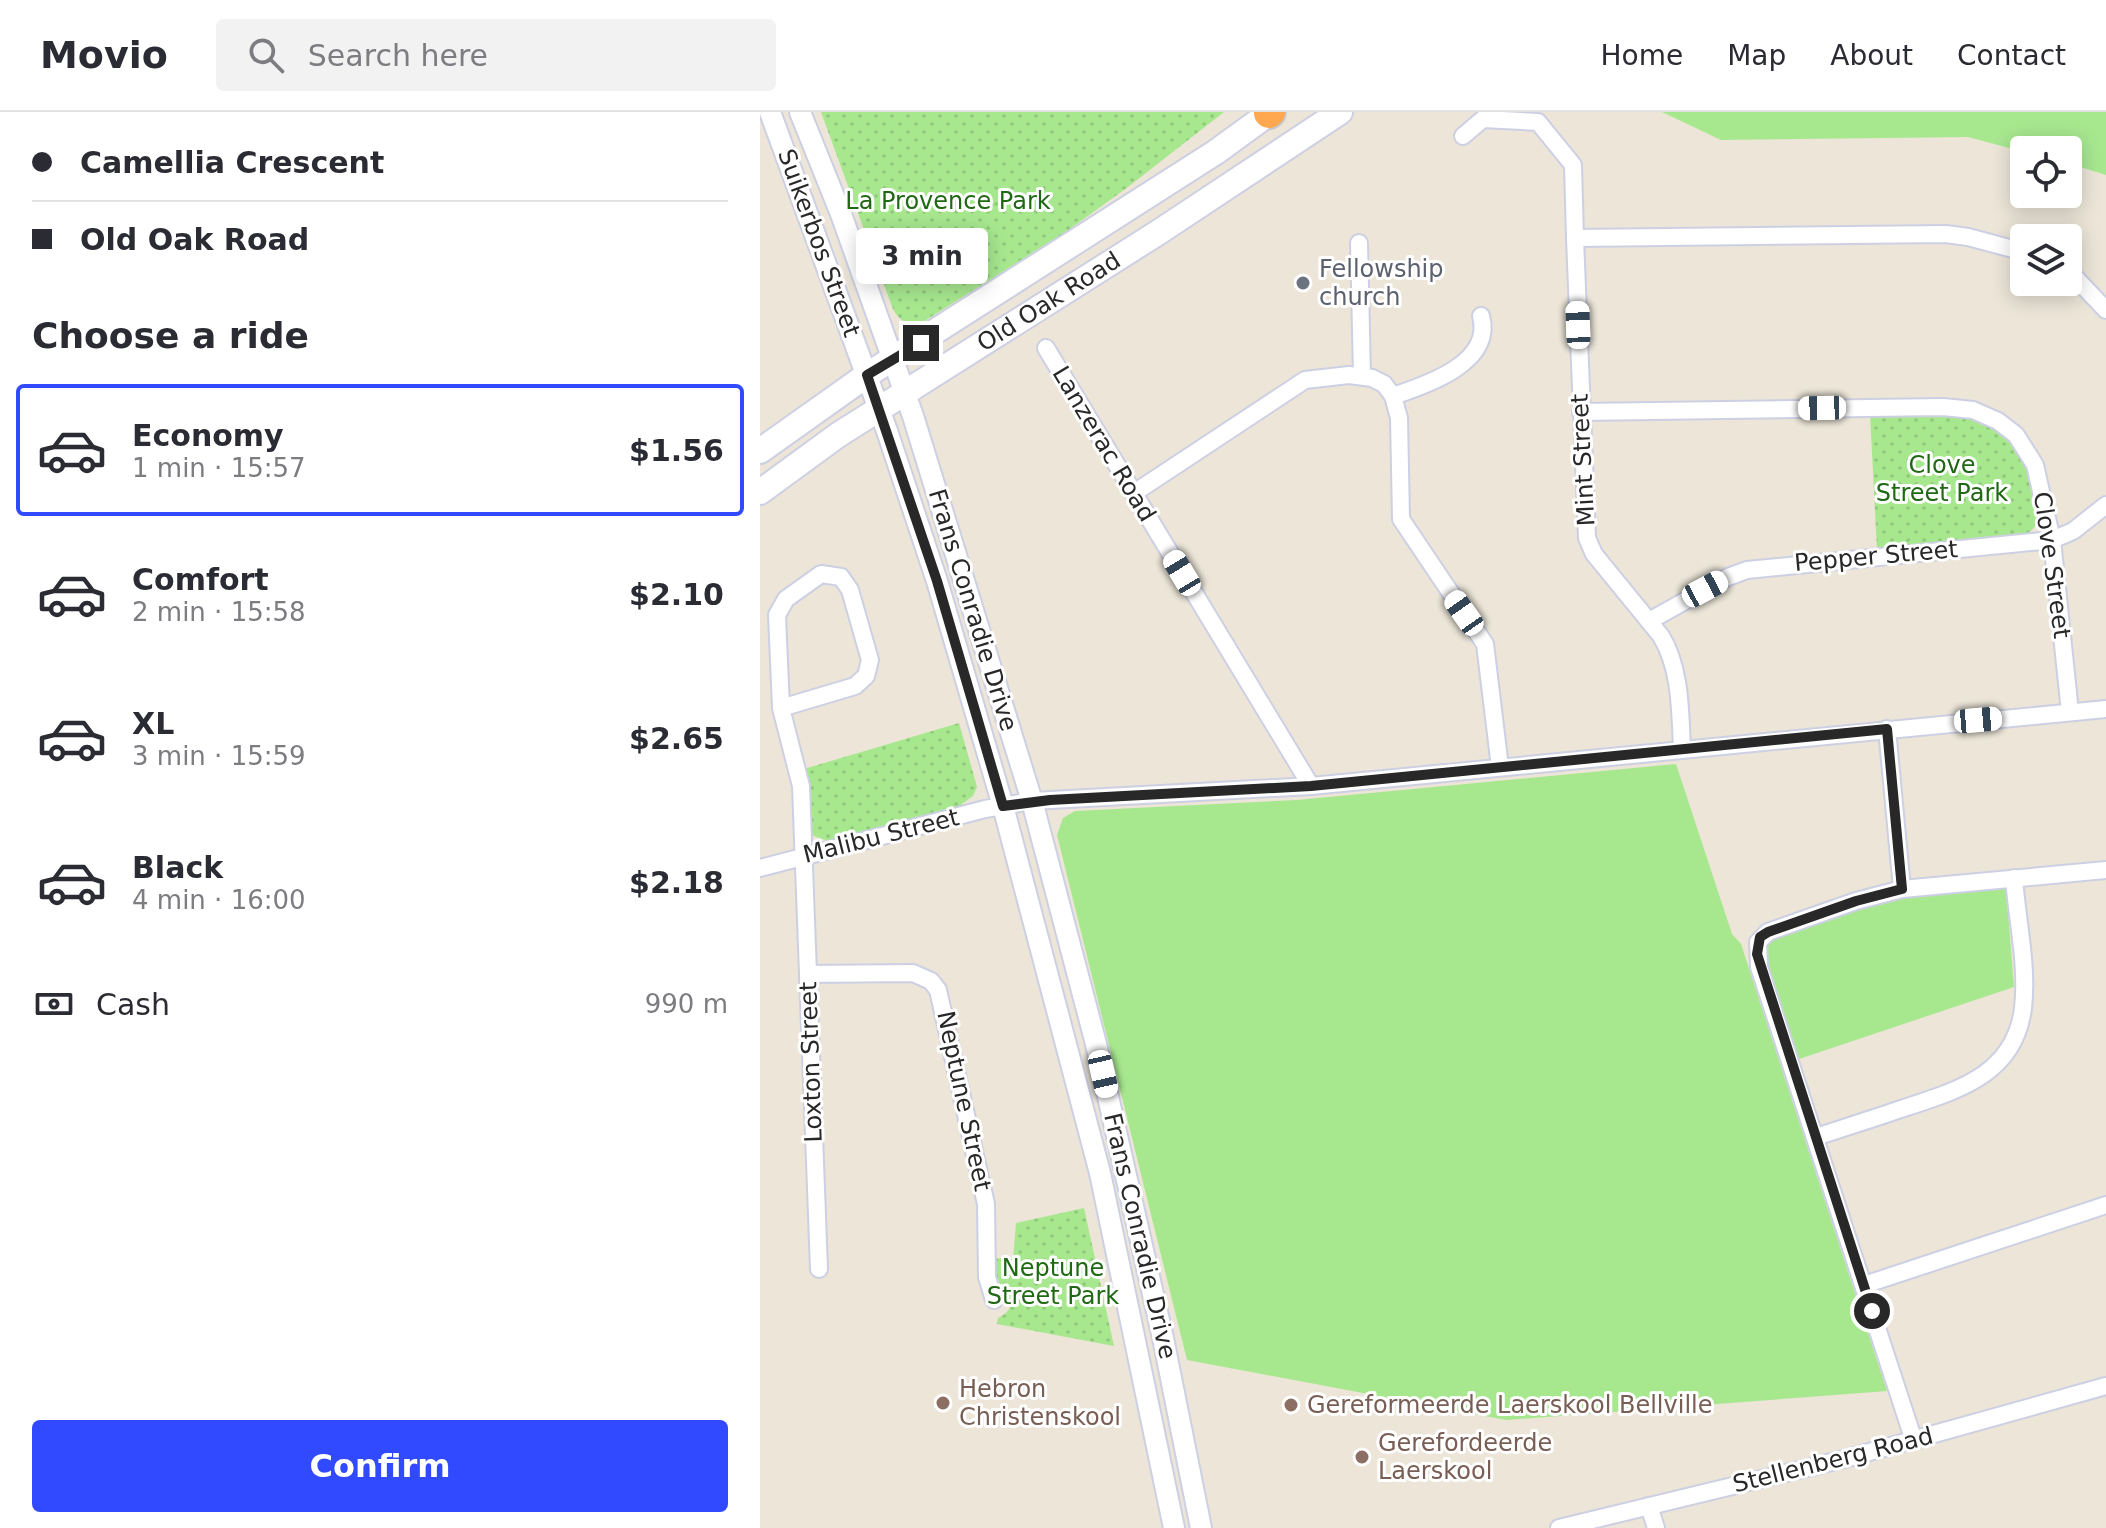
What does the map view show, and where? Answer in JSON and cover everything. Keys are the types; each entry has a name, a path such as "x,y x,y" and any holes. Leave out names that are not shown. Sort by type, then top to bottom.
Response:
{"main road":[{"name":"Old Oak Road","path":"760,451 867,375 894,361 1216,152 1270,112"},
{"name":"Old Oak Road","path":"760,492 879,408 1182,217 1340,112"}],"street":[{"path":"760,120 769,112"},
{"name":"Suikerbos Street","path":"769,112 879,408"},
{"name":"Suikerbos Street","path":"800,112 841,214 905,394"},
{"name":"Mint Street","path":"1463,136 1483,119 1538,122 1573,165 1587,538 1594,554 1661,636 1672,658 1682,748"},
{"path":"1575,238 1946,234 2010,248"},
{"path":"1359,243 1362,375"},
{"path":"2082,285 2106,310"},
{"path":"1393,396 1433,382 1458,367 1478,345 1482,333 1481,316"},
{"name":"Lanzerac Road","path":"1046,348 1311,786"},
{"path":"1134,493 1300,382 1324,376 1362,375 1379,380 1393,396 1399,418 1401,519 1485,644 1500,767"},
{"name":"Frans Conradie Drive","path":"905,394 1032,801 1100,1060 1163,1338 1201,1528"},
{"name":"Clove Street","path":"1581,412 1943,407 1981,412 2008,427 2030,455 2042,487 2052,540 2070,712"},
{"name":"Frans Conradie Drive","path":"879,408 937,581 1003,806 1100,1173 1174,1528"},
{"name":"Pepper Street","path":"1649,621 1728,577 1747,570 2052,540 2080,526 2106,505"},
{"name":"Loxton Street","path":"781,708 855,686 869,672 870,660 850,590 837,575 825,573 817,576 786,599 778,611 781,708 800,779 819,1269"},
{"name":"Malibu Street","path":"760,868 1032,801 1311,786 2106,709"},
{"path":"1887,729 1902,889"},
{"path":"1914,1441 1759,967 1758,942 1768,932 1856,901 1902,889 2106,870"},
{"path":"1816,1137 1954,1092 1979,1079 2001,1059 2019,1024 2023,1001 2014,878"},
{"name":"Neptune Street","path":"808,974 913,973 925,977 938,990 986,1204 987,1277 994,1300"},
{"path":"1864,1285 2106,1205"},
{"name":"Stellenberg Road","path":"1559,1528 1914,1441 2106,1386"},
{"path":"1649,1506 1656,1528"}],"green space":[{"name":"La Provence Park","path":"821,112 1224,112 1067,231 923,322 913,323 902,320 893,309"},
{"path":"1662,112 2106,112 2106,175 2082,167 2082,136 2010,136 2010,148 1968,137 1721,140"},
{"name":"Clove Street Park","path":"1947,414 1989,426 2014,446 2029,476 2039,517 2037,523 2023,535 1877,549 1870,415"},
{"path":"959,723 977,787 962,807 828,841 814,836 809,827 804,769"},
{"path":"1676,764 1732,934 1741,944 1887,1391 1506,1420 1187,1360 1057,835 1063,818 1075,811 1297,800"},
{"path":"2006,887 2014,987 1799,1059 1765,957 1765,948 1770,940 1872,903"},
{"name":"Neptune Street Park","path":"1084,1208 1114,1346 997,1324 998,1318 1006,1313 1011,1303 994,1279 995,1258 1013,1259 1016,1223"}],"place":[{"name":"Fellowship church","path":"1303,283"},
{"name":"Hebron Christenskool","path":"943,1403"},
{"name":"Gereformeerde Laerskool Bellville","path":"1291,1405"},
{"name":"Gerefordeerde Laerskool","path":"1362,1457"}],"route":[{"path":"921,343 867,375 937,581 1003,806 1032,801 1311,786 1887,729 1902,889 1871,896 1768,932 1760,937 1757,954 1872,1311"}]}
